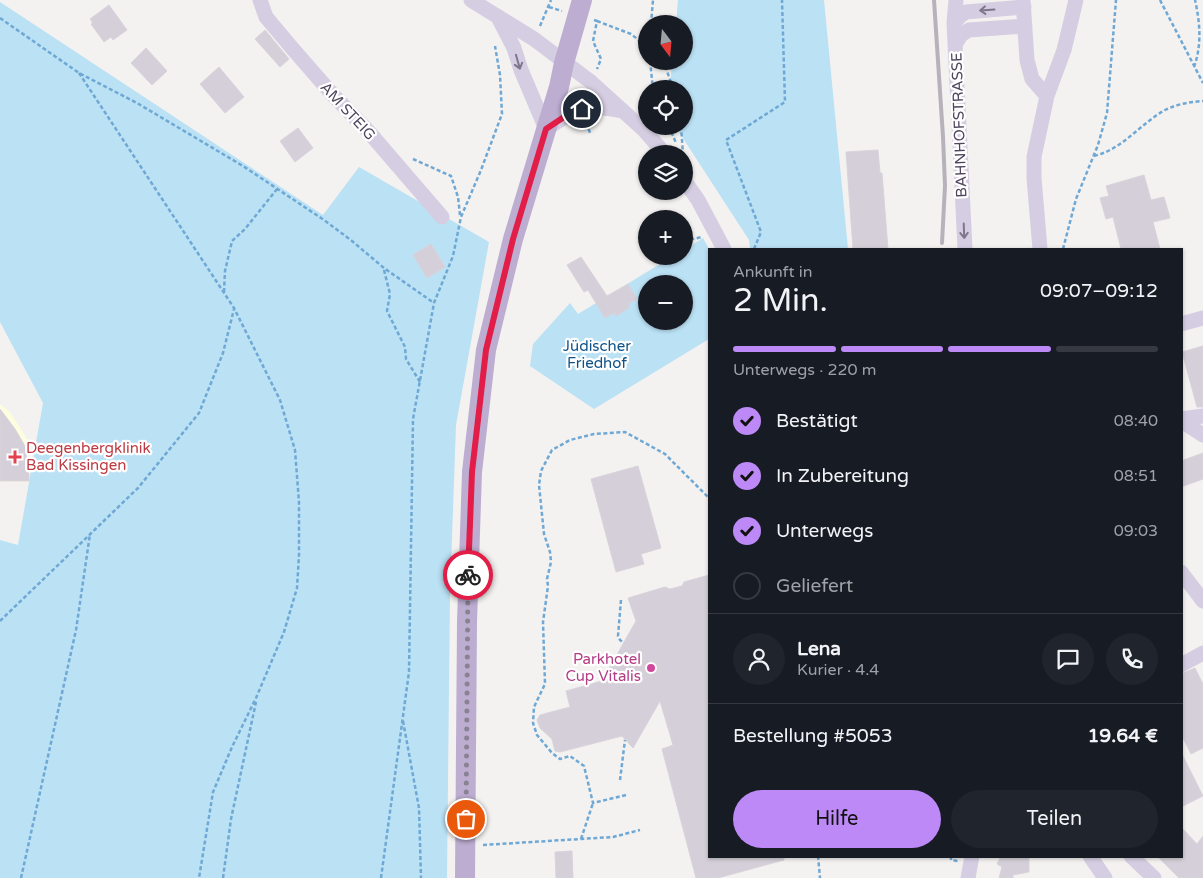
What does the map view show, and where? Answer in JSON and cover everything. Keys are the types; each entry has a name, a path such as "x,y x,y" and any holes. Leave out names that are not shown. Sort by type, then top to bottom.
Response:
{"main road":[{"path":"465,878 467,622 472,472 486,350 513,239 559,86 582,0"}],"street":[{"name":"AM STEIG","path":"260,0 266,17 333,96 368,131 442,218"},
{"path":"471,0 534,39 591,82 626,112 657,145"},
{"path":"1040,248 1031,178 1034,157 1047,96 1064,50 1076,0"},
{"name":"BAHNHOFSTRASSE","path":"955,1 954,23 965,248"},
{"path":"954,23 966,12 1024,4 1027,60 1032,79 1047,96"},
{"path":"498,18 514,48 521,70 546,129 567,115 582,109 602,107 626,112"},
{"path":"956,43 969,30 1025,26"},
{"path":"693,193 723,248"},
{"path":"1183,323 1203,318"},
{"path":"1183,420 1203,416"},
{"path":"1183,421 1203,435"},
{"path":"1183,575 1203,601"},
{"path":"1183,664 1203,653"},
{"path":"968,878 972,858"},
{"path":"1091,858 1105,878"},
{"path":"1133,858 1154,878"}],"path":[{"path":"652,15 653,0"},
{"path":"754,248 761,232 726,140 784,102 782,0"},
{"path":"1064,248 1076,199 1094,156 1108,113 1116,0"},
{"path":"1160,0 1203,83"},
{"path":"1194,67 1198,56 1199,22 1195,0"},
{"path":"0,18 79,73 137,103 243,166 324,220 384,268 434,303"},
{"path":"597,21 631,34 638,40"},
{"path":"381,878 409,672 413,419 434,303 453,256 461,217 502,114 500,75 495,43 499,50"},
{"path":"79,73 234,308 280,400 295,450 299,502 297,588 284,632 213,792 199,878"},
{"path":"1094,156 1114,148 1167,109 1186,103 1203,101"},
{"path":"584,116 591,135"},
{"path":"411,158 451,176 458,197 461,217"},
{"path":"224,293 225,271 232,241 277,189"},
{"path":"693,239 698,238"},
{"path":"384,268 390,294 387,311 405,347 406,359 420,383"},
{"path":"0,621 138,488 199,413 223,353 234,308"},
{"path":"581,839 593,803 584,766 570,756 560,759 552,753 537,735 533,723 534,707 545,684 543,622 548,586 547,579 551,562 544,534 539,493 542,471 552,450 570,440 594,434 625,432 665,454 708,497"},
{"path":"21,878 76,630 90,534"},
{"path":"621,600 618,636 624,643"},
{"path":"222,878 231,819 256,698"},
{"path":"402,718 419,808 420,878"},
{"path":"620,780 625,740"},
{"path":"593,803 626,795"},
{"path":"482,845 613,837 640,830"},
{"path":"818,858 820,878"}],"shaded area":[{"name":"Deegenbergklinik Bad Kissingen","path":"0,404 10,412 29,442 29,482 0,482"}],"green space":[{"path":"678,0 824,0 848,248 750,248 749,240 693,154 693,145 687,145 681,135 693,135 693,80 671,80 671,70 693,70 693,15 677,15"},
{"path":"0,2 323,215 359,167 489,242 456,425 450,594 447,878 0,878 0,540 18,545 43,403 0,322"},
{"name":"Jüdischer Friedhof","path":"703,238 708,248 708,340 594,409 530,366 533,344 570,303 578,314 638,277 638,330 693,330 693,275 642,275 658,265 693,265 693,244"}],"building":[{"path":"109,5 127,30 113,40 111,37 104,42 91,24 93,23 90,19"},
{"path":"265,30 289,59 280,67 255,39"},
{"path":"146,48 167,71 152,85 131,63"},
{"path":"219,67 244,97 225,113 200,84"},
{"path":"298,128 313,148 295,162 280,141"},
{"path":"878,150 880,173 882,173 888,248 853,248 846,152"},
{"path":"1144,175 1151,200 1164,197 1170,218 1153,222 1160,248 1121,248 1113,217 1106,219 1100,198 1109,196 1106,186"},
{"path":"431,244 445,267 427,278 413,255"},
{"path":"581,257 607,296 628,284 637,299 628,304 630,307 616,316 614,313 605,318 588,290 584,292 567,265"},
{"path":"1203,346 1203,407 1197,407 1183,352"},
{"name":"Deegenbergklinik Bad Kissingen","path":"0,409 25,446 29,481 0,481"},
{"path":"1203,453 1203,479 1183,486 1183,460"},
{"path":"638,466 661,548 641,554 644,564 616,572 591,479"},
{"path":"708,575 708,858 784,858 784,860 718,878 696,878 662,749 673,745 660,701 633,748 622,736 560,752 555,751 552,739 540,728 537,720 540,715 570,707 566,691 602,681 636,621 628,598 665,587 670,589 682,586 684,582"},
{"path":"1195,668 1203,684 1203,748 1191,754 1183,738 1183,673"},
{"path":"1183,756 1203,796 1183,806"},
{"path":"1183,829 1197,844 1203,836 1203,878 1179,878 1159,858 1183,858"},
{"path":"572,851 573,878 556,878 555,852"},
{"path":"1000,858 1029,858 1029,872 1013,875 1013,878 999,878 1002,867 997,864"}],"railway":[{"path":"934,0 945,186 942,243"}],"way so far":[{"path":"466,819 468,575"}],"place":[{"name":"Deegenbergklinik Bad Kissingen","path":"15,457"},
{"name":"Parkhotel Cup Vitalis","path":"651,668"}],"route":[{"path":"468,575 472,472 486,350 513,239 546,129 567,115 582,109"}]}
